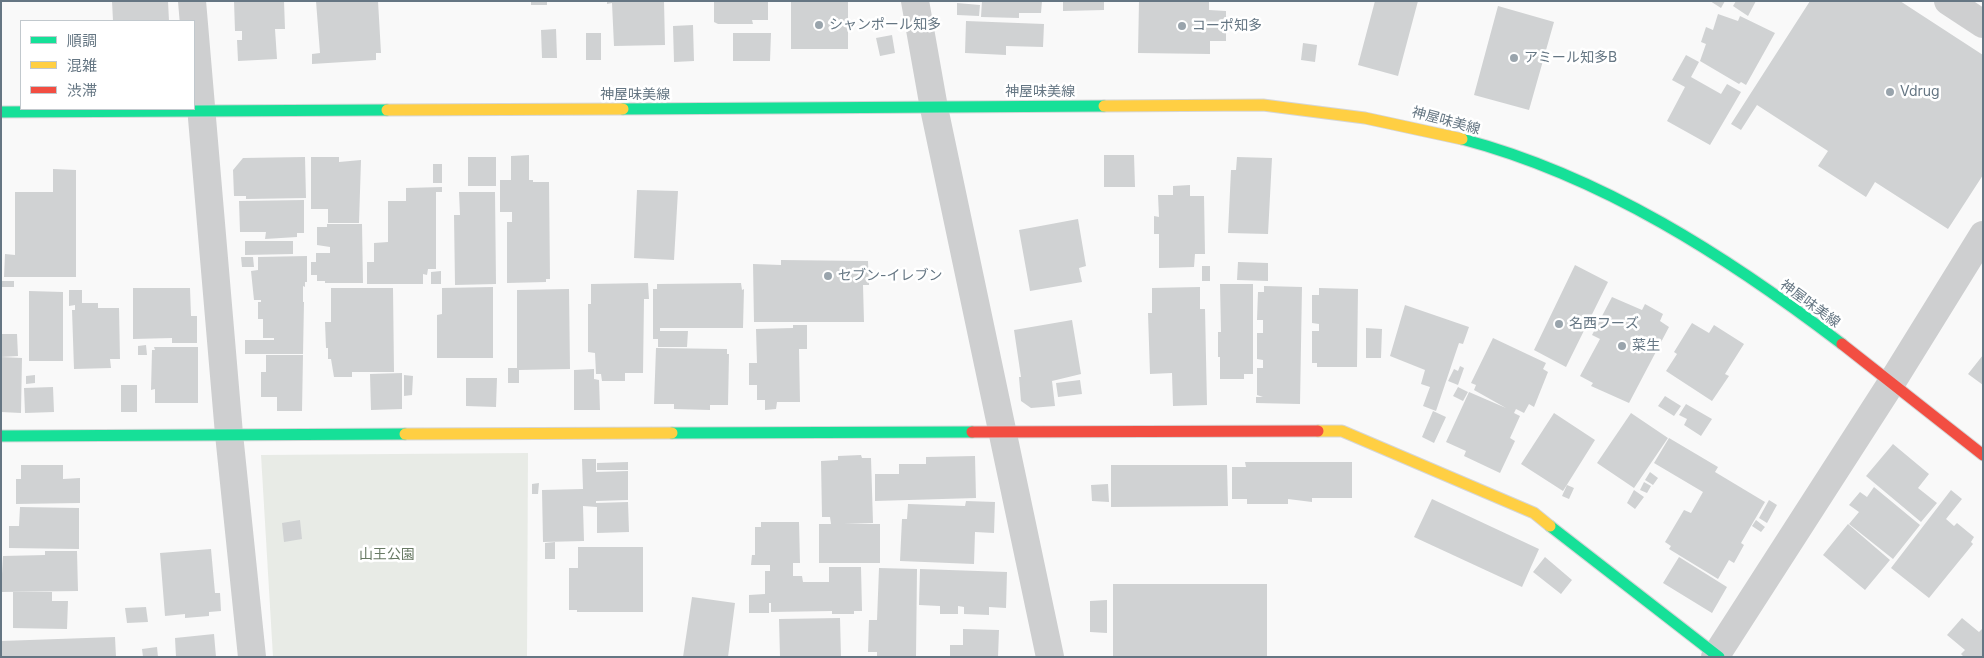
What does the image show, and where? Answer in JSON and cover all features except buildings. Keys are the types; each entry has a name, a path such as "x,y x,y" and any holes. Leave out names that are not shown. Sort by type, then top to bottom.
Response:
{"main road":[{"name":"神屋味美線","path":"1,112 1263,105 1345,113 1430,130 1531,161 1631,206 1724,260 1892,382 1983,455"},
{"path":"1,436 1342,431 1534,514 1717,656"}],"street":[{"path":"192,1 194,20"},
{"path":"915,1 934,108 1050,657"},
{"path":"1948,1 1983,24"},
{"path":"195,38 229,434 252,657"},
{"path":"1717,656 1892,382 1983,235"}],"green space":[{"name":"山王公園","path":"528,453 527,657 273,657 261,455"}],"traffic: fast":[{"path":"623,109 1104,106"},
{"path":"1,112 387,110"},
{"path":"1462,139 1514,155 1564,174 1614,197 1662,223 1754,280 1842,344"},
{"path":"672,433 972,432"},
{"path":"1,436 405,434"},
{"path":"1550,526 1719,657"}],"traffic: slow":[{"path":"1104,106 1263,105 1365,118 1462,139"},
{"path":"387,110 623,109"},
{"path":"1318,431 1342,431 1534,513 1550,526"},
{"path":"405,434 672,433"}],"traffic: jam":[{"path":"1842,344 1983,455"},
{"path":"972,432 1318,431"}],"place":[{"name":"シャンポール知多","path":"819,25"},
{"name":"コーポ知多","path":"1182,26"},
{"name":"アミール知多B","path":"1514,58"},
{"name":"Vdrug","path":"1890,92"},
{"name":"セブン-イレブン","path":"828,276"},
{"name":"名西フーズ","path":"1559,324"},
{"name":"菜生","path":"1622,346"}]}
